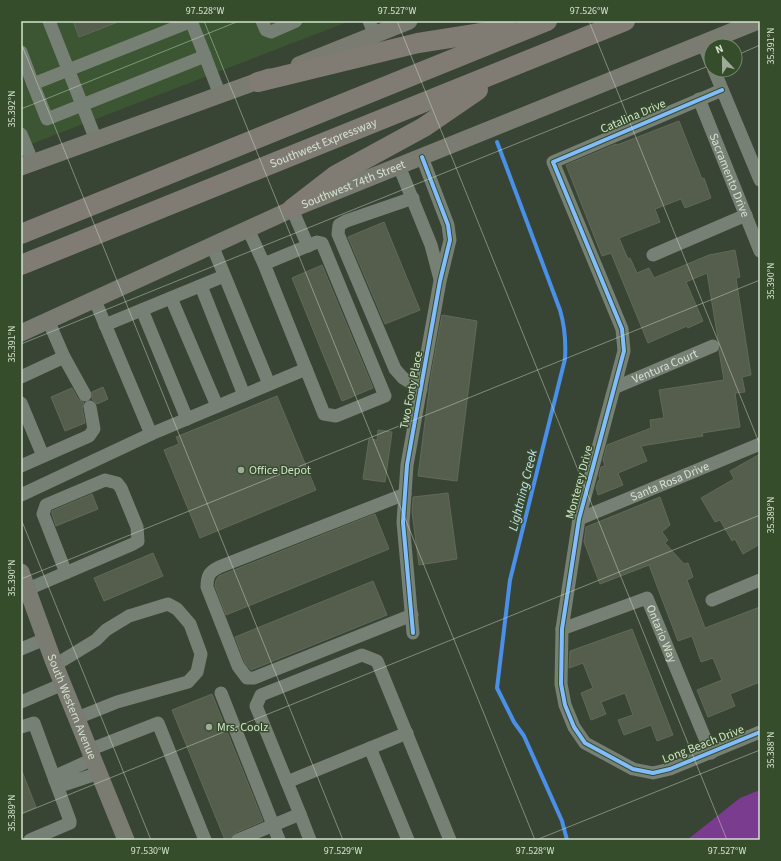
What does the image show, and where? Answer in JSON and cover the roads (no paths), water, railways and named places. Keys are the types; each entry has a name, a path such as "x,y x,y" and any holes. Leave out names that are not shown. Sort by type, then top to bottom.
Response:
{"highway":[{"name":"Southwest Expressway","path":"21,265 625,21"},
{"path":"258,82 418,43 544,22"},
{"path":"21,234 544,22"},
{"path":"292,209 336,175 424,127 510,68"}],"main road":[{"path":"27,165 258,82 372,28 409,21"},
{"name":"Southwest 74th Street","path":"716,38 758,21"},
{"name":"Southwest 74th Street","path":"21,333 94,298 292,209 703,43"},
{"name":"South Western Avenue","path":"21,572 55,665 126,840"}],"street":[{"path":"49,21 96,140"},
{"path":"33,84 192,21 220,96"},
{"path":"262,21 266,30 271,32 296,21"},
{"path":"22,56 47,119 205,56"},
{"path":"717,78 760,180"},
{"name":"Catalina Drive","path":"553,162 722,90"},
{"name":"Sacramento Drive","path":"699,99 760,251"},
{"path":"21,134 27,165"},
{"name":"Two Forty Place","path":"414,633 403,522 406,465 422,389 440,281 450,240 448,225 422,157"},
{"name":"Monterey Drive","path":"553,162 622,329 624,350 616,387 579,518 562,629 561,684 565,705 574,727 585,743 633,769 653,773"},
{"name":"Two Forty Place","path":"399,166 431,245 440,281"},
{"path":"413,198 346,221 339,226 338,234 395,369 403,378 422,389"},
{"path":"292,209 308,246"},
{"path":"653,255 746,215"},
{"path":"248,229 264,264 324,414 336,416 385,396 325,247 322,243 317,242 264,264"},
{"path":"212,245 269,384"},
{"path":"105,325 224,276"},
{"path":"201,286 244,395"},
{"path":"94,298 151,434"},
{"path":"171,298 217,406"},
{"path":"142,310 187,419"},
{"path":"21,466 89,436 94,429 88,401 64,357 48,320"},
{"name":"Ventura Court","path":"616,387 713,346"},
{"path":"21,377 64,357"},
{"path":"21,495 151,434 306,369"},
{"path":"21,403 43,456"},
{"name":"Santa Rosa Drive","path":"579,518 760,444"},
{"path":"28,589 66,573 138,542 137,527 121,488 117,483 110,480 105,480 46,505 42,514 66,573"},
{"path":"405,494 219,567 211,572 207,578 207,587 238,666 247,678 254,678 412,615"},
{"path":"712,600 760,580"},
{"name":"Ontario Way","path":"562,629 647,598 711,753"},
{"path":"55,665 96,640 106,630 129,616 168,604 178,609 190,624 201,654 197,672 188,682 117,702 77,718"},
{"path":"21,649 46,639"},
{"path":"310,840 256,706 261,695 362,655 377,661 450,840"},
{"path":"21,702 63,684"},
{"path":"221,693 279,840"},
{"path":"21,727 34,723 70,823 41,839"},
{"path":"55,781 60,774 94,761 158,723 205,840"},
{"name":"Long Beach Drive","path":"653,773 670,769 760,732"},
{"path":"287,782 406,733"},
{"path":"370,748 408,840"},
{"path":"238,840 300,814"}],"waterway":[{"name":"Lightning Creek","path":"497,142 562,316 565,347 565,359 510,580 497,688 514,722 524,736 562,821 567,840"}],"place":[{"name":"Office Depot","path":"241,470"},
{"name":"Mrs. Coolz","path":"209,727"}]}
